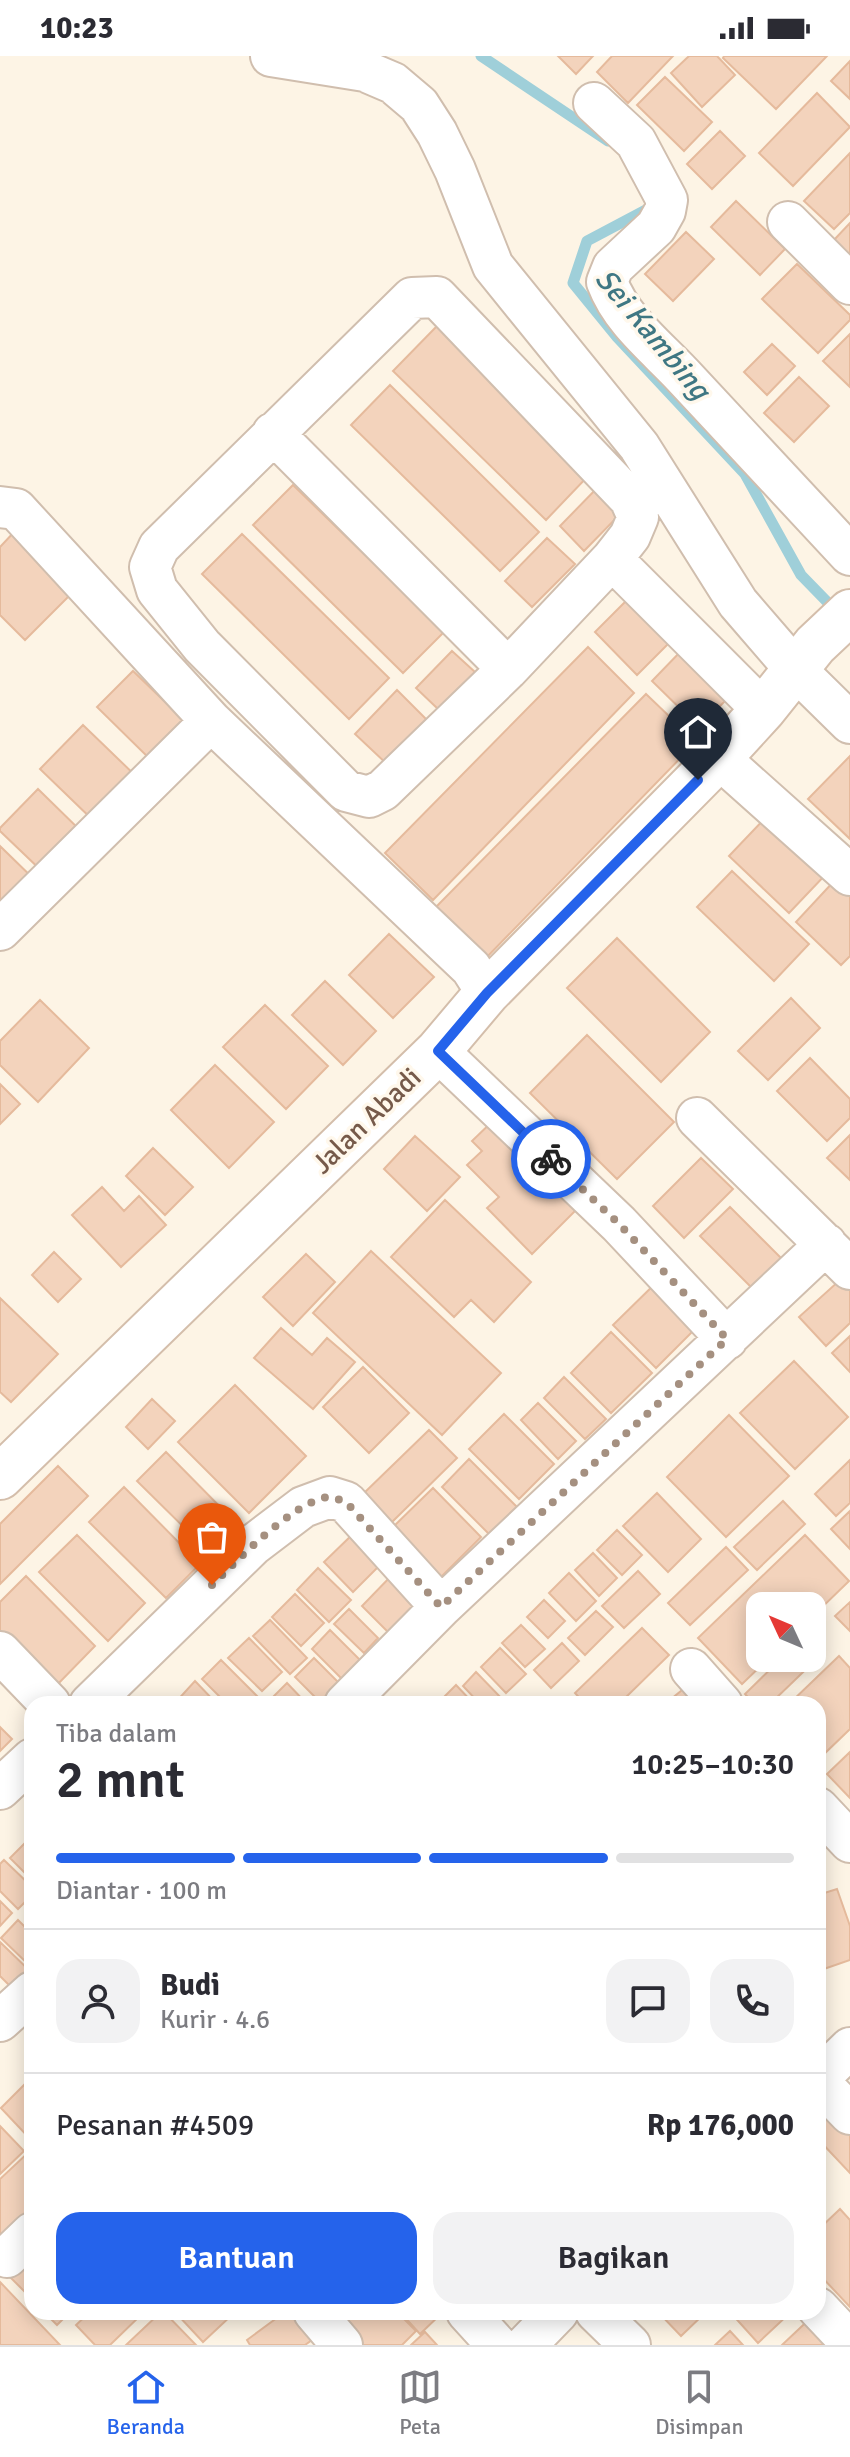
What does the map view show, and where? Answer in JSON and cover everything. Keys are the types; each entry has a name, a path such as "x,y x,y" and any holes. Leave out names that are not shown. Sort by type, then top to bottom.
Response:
{"street":[{"path":"271,56 365,71 393,83 419,105 449,158 493,266 639,446 738,603 805,657 850,723"},
{"path":"594,103 636,142 667,200 656,227 613,267 607,282 612,297 624,317 660,351 850,555"},
{"path":"788,222 850,284"},
{"path":"437,297 630,499 638,517 630,536 612,559 508,669 383,790 369,797 346,791 202,646 157,590 150,567 159,547 412,298 437,297"},
{"path":"273,433 508,669"},
{"path":"0,507 16,509 211,721 471,968 487,993"},
{"path":"612,559 763,710"},
{"name":"Jalan Abadi","path":"0,1477 438,1051 487,993 719,758 805,657 850,612"},
{"path":"0,930 211,721"},
{"path":"719,758 850,875"},
{"path":"438,1051 619,1224 727,1339"},
{"path":"353,1696 441,1607 727,1339 838,1256 697,1118"},
{"path":"98,1696 253,1545 303,1507 330,1497 346,1502 441,1607"},
{"path":"0,1652 42,1696"},
{"path":"691,1669 715,1696"},
{"path":"0,1789 24,1766"},
{"path":"826,1816 850,1842"},
{"path":"0,2021 24,1999"},
{"path":"826,2072 850,2048"},
{"path":"826,2088 850,2114"},
{"path":"826,2316 850,2342"},
{"path":"321,2320 342,2345"},
{"path":"474,2320 497,2345"},
{"path":"526,2345 550,2320"},
{"path":"604,2320 630,2345"}],"building":[{"path":"558,56 593,56 576,74"},
{"path":"612,56 673,56 628,103 597,72"},
{"path":"689,56 717,56 735,75 702,107 671,73"},
{"path":"724,56 827,56 776,109"},
{"path":"850,61 850,99 831,81"},
{"path":"665,77 712,122 684,151 637,105"},
{"path":"817,93 850,127 793,186 759,153"},
{"path":"720,131 745,156 712,189 687,164"},
{"path":"850,153 850,213 834,229 804,201"},
{"path":"736,201 785,249 760,275 711,227"},
{"path":"850,223 850,257 833,241"},
{"path":"686,232 714,259 673,301 645,274"},
{"path":"797,264 850,315 850,320 818,353 762,299"},
{"path":"438,325 590,474 546,520 393,371"},
{"path":"850,334 850,387 823,361"},
{"path":"772,344 795,366 767,395 744,372"},
{"path":"799,377 829,406 794,442 764,413"},
{"path":"390,385 539,532 500,571 351,425"},
{"path":"602,483 626,508 584,551 560,526"},
{"path":"293,485 444,632 403,673 253,525"},
{"path":"16,530 76,589 25,640 0,615 0,547"},
{"path":"242,534 389,678 349,719 202,574"},
{"path":"547,538 575,564 532,607 505,581"},
{"path":"630,597 673,639 637,675 595,632"},
{"path":"588,647 634,693 433,900 385,853"},
{"path":"684,648 731,695 699,727 652,681"},
{"path":"452,651 475,672 438,709 416,688"},
{"path":"133,671 192,728 156,765 97,707"},
{"path":"397,690 431,724 389,766 355,734"},
{"path":"646,694 696,742 485,959 434,909"},
{"path":"83,725 141,781 98,825 40,769"},
{"path":"850,756 850,839 808,799"},
{"path":"38,789 86,836 47,876 0,831"},
{"path":"768,815 828,872 789,913 729,856"},
{"path":"0,846 40,885 0,926"},
{"path":"732,871 809,944 774,981 697,907"},
{"path":"836,879 850,892 850,956 841,965 796,922"},
{"path":"389,934 434,977 393,1018 349,975"},
{"path":"617,938 710,1032 661,1082 567,988"},
{"path":"325,981 376,1031 343,1065 292,1015"},
{"path":"791,998 820,1028 768,1080 738,1051"},
{"path":"40,1000 89,1048 38,1102 0,1065 0,1041"},
{"path":"265,1005 328,1066 286,1109 223,1047"},
{"path":"587,1035 674,1122 617,1179 530,1093"},
{"path":"810,1058 850,1099 850,1118 827,1141 777,1091"},
{"path":"215,1065 274,1122 229,1168 171,1110"},
{"path":"0,1084 20,1104 0,1124"},
{"path":"498,1116 583,1203 532,1254 487,1208 499,1197 467,1165 482,1151 472,1141"},
{"path":"850,1135 850,1180 827,1158"},
{"path":"415,1136 460,1177 427,1211 384,1169"},
{"path":"153,1148 193,1187 165,1215 126,1176"},
{"path":"701,1158 733,1189 684,1238 653,1206"},
{"path":"102,1187 124,1211 139,1196 166,1225 121,1267 72,1215"},
{"path":"445,1200 531,1282 494,1322 471,1300 454,1317 391,1257"},
{"path":"730,1207 783,1260 753,1289 700,1236"},
{"path":"371,1251 501,1373 442,1435 313,1313"},
{"path":"54,1252 81,1279 58,1302 32,1275"},
{"path":"306,1254 335,1282 293,1326 263,1297"},
{"path":"850,1271 850,1323 826,1346 799,1317"},
{"path":"663,1276 706,1318 656,1368 613,1325"},
{"path":"0,1298 58,1354 11,1402 0,1392"},
{"path":"281,1328 312,1355 327,1338 355,1362 313,1409 254,1358"},
{"path":"611,1332 652,1373 611,1413 571,1373"},
{"path":"850,1336 850,1372 832,1353"},
{"path":"794,1361 848,1417 795,1469 740,1413"},
{"path":"363,1367 409,1413 369,1453 323,1407"},
{"path":"564,1377 606,1419 585,1439 544,1398"},
{"path":"235,1385 306,1456 249,1513 178,1442"},
{"path":"152,1399 175,1421 148,1449 126,1427"},
{"path":"538,1403 576,1441 558,1459 521,1420"},
{"path":"504,1414 554,1464 519,1499 469,1449"},
{"path":"729,1415 789,1476 726,1537 667,1477"},
{"path":"429,1430 457,1458 392,1522 363,1494"},
{"path":"166,1452 237,1524 209,1552 137,1481"},
{"path":"469,1459 517,1507 489,1534 442,1487"},
{"path":"850,1460 850,1503 836,1516 815,1494"},
{"path":"58,1466 88,1496 0,1584 0,1524"},
{"path":"124,1487 200,1564 166,1598 89,1522"},
{"path":"433,1488 481,1537 441,1577 392,1528"},
{"path":"657,1493 701,1539 668,1572 623,1526"},
{"path":"783,1501 805,1524 757,1570 734,1547"},
{"path":"850,1511 850,1549 831,1529"},
{"path":"617,1530 642,1555 622,1575 597,1550"},
{"path":"355,1532 384,1561 353,1592 324,1562"},
{"path":"77,1535 145,1603 108,1641 39,1572"},
{"path":"805,1535 849,1581 826,1603 826,1592 746,1592 746,1672 754,1672 742,1684 698,1638"},
{"path":"726,1547 748,1570 690,1625 668,1603"},
{"path":"593,1553 617,1578 599,1596 575,1570"},
{"path":"318,1568 351,1600 329,1622 297,1590"},
{"path":"396,1571 426,1602 392,1636 362,1606"},
{"path":"638,1571 660,1594 624,1628 602,1606"},
{"path":"569,1573 596,1601 576,1621 549,1593"},
{"path":"26,1576 95,1646 53,1689 0,1636 0,1602"},
{"path":"295,1594 324,1623 301,1646 272,1617"},
{"path":"544,1600 565,1621 548,1638 527,1617"},
{"path":"850,1602 850,1631 835,1616"},
{"path":"349,1609 378,1638 364,1653 334,1624"},
{"path":"596,1611 613,1627 585,1655 568,1638"},
{"path":"270,1620 307,1658 290,1674 253,1636"},
{"path":"521,1625 545,1649 525,1667 502,1643"},
{"path":"642,1628 669,1655 627,1696 578,1696 575,1693"},
{"path":"330,1630 362,1662 343,1680 312,1649"},
{"path":"249,1638 282,1672 262,1691 228,1658"},
{"path":"562,1643 579,1661 551,1688 534,1670"},
{"path":"500,1648 526,1674 506,1693 481,1667"},
{"path":"839,1656 850,1668 850,1729 826,1752 826,1696 797,1696 826,1672"},
{"path":"314,1658 339,1683 326,1696 314,1696 295,1677"},
{"path":"221,1660 257,1696 219,1696 202,1679"},
{"path":"476,1672 499,1696 472,1696 463,1686"},
{"path":"768,1672 803,1672 778,1696 745,1694"},
{"path":"195,1681 209,1696 181,1696"},
{"path":"692,1682 704,1696 675,1696"},
{"path":"287,1683 299,1696 274,1696"},
{"path":"456,1685 466,1696 445,1696"},
{"path":"0,1727 12,1739 0,1751"},
{"path":"850,1752 850,1798 827,1774"},
{"path":"24,1844 24,1872 10,1858"},
{"path":"4,1860 24,1879 24,1903 18,1909 0,1891 0,1864"},
{"path":"837,1889 850,1926 850,1960 826,1968 826,1892"},
{"path":"0,1901 12,1913 0,1926"},
{"path":"18,1920 24,1926 24,1960 1,1938"},
{"path":"0,1942 24,1965 24,1981 15,1991 0,1976"},
{"path":"24,2085 24,2132 1,2108"},
{"path":"830,2103 850,2124 850,2173 826,2148 826,2107"},
{"path":"0,2126 24,2151 0,2174"},
{"path":"24,2156 24,2232 0,2254 0,2179"},
{"path":"840,2209 850,2220 850,2307 826,2282 826,2222"},
{"path":"24,2264 24,2291 10,2277"},
{"path":"0,2282 24,2307 24,2320 36,2320 60,2345 0,2345"},
{"path":"81,2320 136,2320 110,2345 95,2345 76,2325"},
{"path":"153,2320 172,2320 196,2345 126,2345"},
{"path":"182,2320 227,2320 203,2342"},
{"path":"274,2320 303,2320 316,2337 305,2345 250,2345 247,2340"},
{"path":"346,2320 405,2320 416,2331 402,2345 354,2345 337,2328"},
{"path":"407,2320 435,2320 420,2334"},
{"path":"666,2320 698,2320 681,2336"},
{"path":"737,2320 782,2320 758,2343"},
{"path":"809,2320 825,2320 849,2345 782,2345"},
{"path":"730,2331 743,2345 715,2345"},
{"path":"425,2332 437,2345 411,2345"}],"waterway":[{"name":"Sei Kambing","path":"481,56 608,141"},
{"name":"Sei Kambing","path":"655,205 587,241 573,283 617,337 745,474 801,575 838,613"}],"way so far":[{"path":"212,1585 253,1545 303,1507 330,1497 346,1502 441,1607 727,1339 619,1224 551,1159"}],"route":[{"path":"551,1159 438,1051 487,993 698,780"}]}
